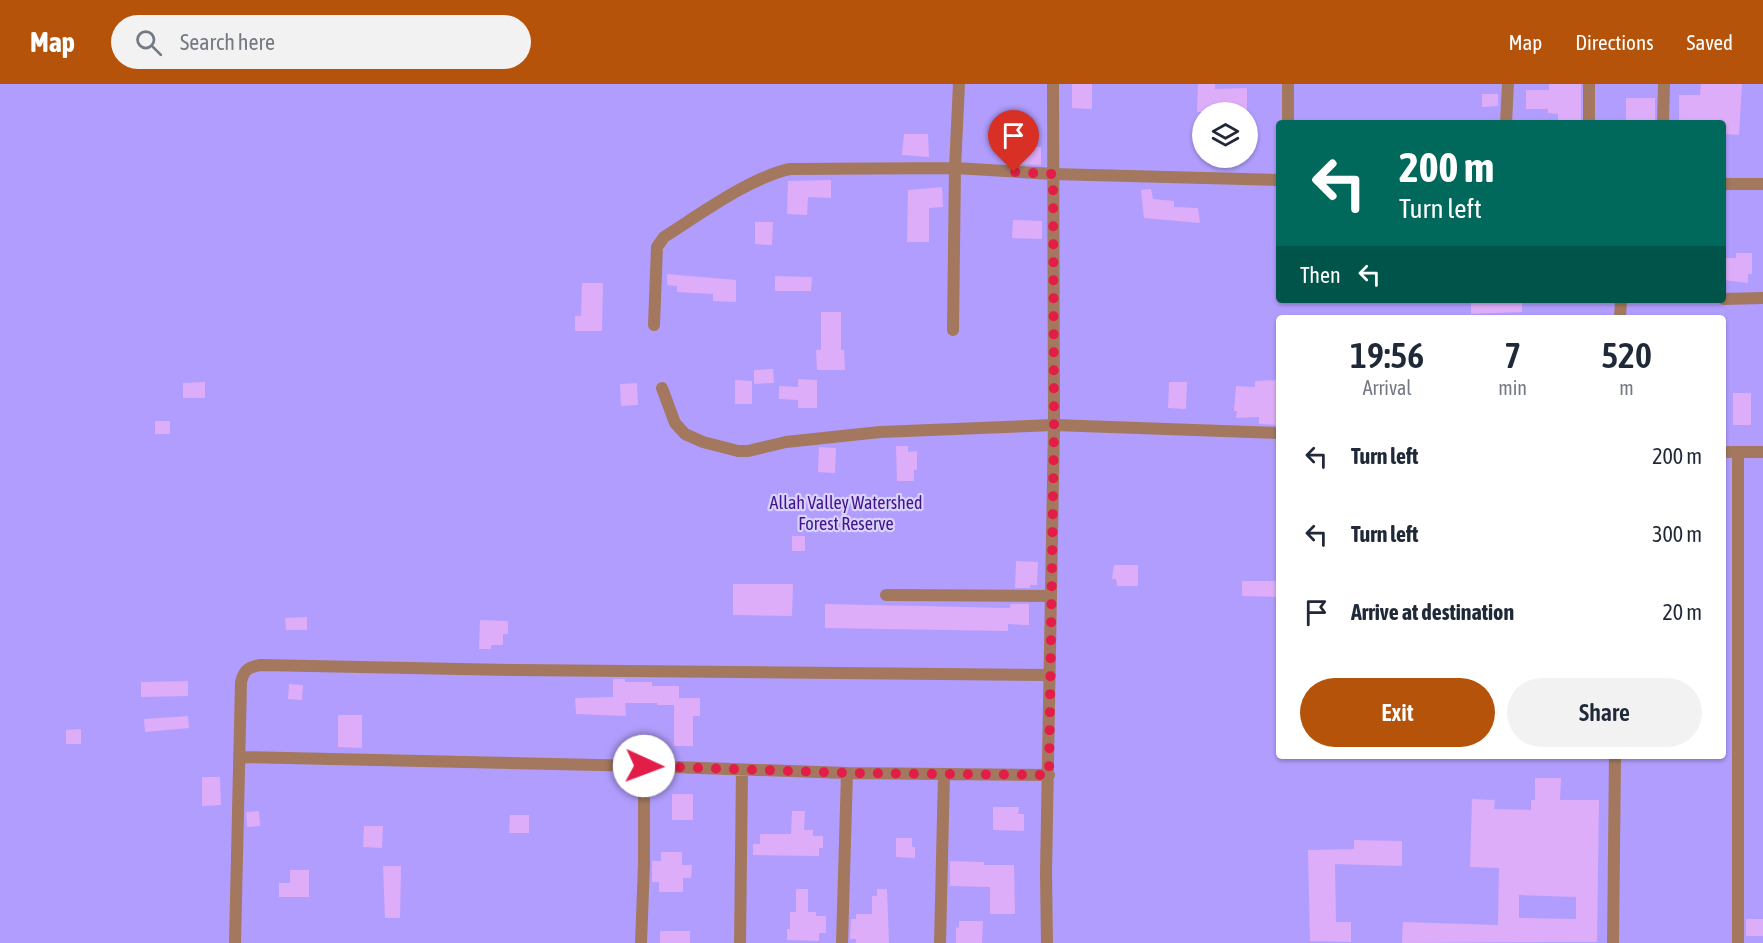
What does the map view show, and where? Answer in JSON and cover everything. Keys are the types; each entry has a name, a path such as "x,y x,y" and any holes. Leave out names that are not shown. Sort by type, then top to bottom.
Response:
{"street":[{"path":"953,330 955,168 959,84"},
{"path":"1047,943 1046,873 1054,426 1053,84"},
{"path":"1288,84 1288,120"},
{"path":"1506,120 1508,84"},
{"path":"1589,84 1589,120"},
{"path":"1663,120 1664,84"},
{"path":"654,325 659,242 756,180 778,171 955,168 1053,174 1276,180"},
{"path":"1726,184 1763,184"},
{"path":"1726,299 1763,298"},
{"path":"662,388 675,423 685,434 703,442 738,451 828,436 1054,426 1276,433"},
{"path":"1726,452 1763,452"},
{"path":"1738,452 1738,943"},
{"path":"886,595 1051,596"},
{"path":"235,943 241,682 243,673 249,667 261,665 1050,675"},
{"path":"240,757 847,773 1049,775"},
{"path":"1613,943 1615,759"},
{"path":"641,943 644,766"},
{"path":"740,943 742,770"},
{"path":"842,943 847,773"},
{"path":"940,943 944,774"}],"green space":[{"name":"Allah Valley Watershed Forest Reserve","path":"0,84 1763,84 1763,943 0,943"}],"building":[{"path":"1072,84 1092,84 1092,109 1072,108"},
{"path":"1198,84 1215,84 1215,89 1247,88 1247,102 1197,102"},
{"path":"1549,84 1581,84 1581,120 1558,120 1558,114 1548,113 1548,109 1526,109 1526,90 1549,90"},
{"path":"1701,84 1742,84 1739,135 1726,134 1726,120 1679,120 1679,95 1700,95"},
{"path":"1482,94 1498,94 1498,106 1482,107"},
{"path":"1626,98 1655,98 1655,120 1626,120"},
{"path":"904,134 928,134 929,157 902,155"},
{"path":"1020,146 1041,147 1041,165 1020,164"},
{"path":"831,180 831,198 808,197 807,215 787,214 788,181"},
{"path":"942,187 943,207 929,208 929,242 907,242 908,190"},
{"path":"1151,189 1153,199 1174,201 1174,207 1198,208 1200,223 1144,218 1141,190"},
{"path":"1013,220 1042,221 1042,239 1012,238"},
{"path":"755,222 773,222 772,245 755,244"},
{"path":"1736,253 1752,253 1752,274 1748,274 1748,283 1726,280 1726,258 1736,258"},
{"path":"667,274 736,280 736,302 713,301 713,294 677,292 677,286 667,285"},
{"path":"775,276 812,277 811,291 775,291"},
{"path":"582,283 603,283 602,331 575,331 575,316 581,316"},
{"path":"1471,303 1522,303 1522,312 1471,314"},
{"path":"821,312 841,312 841,350 844,350 845,370 817,370 816,350 821,350"},
{"path":"773,369 774,383 754,384 754,370"},
{"path":"798,379 817,380 817,408 798,408 798,400 779,399 779,386 798,387"},
{"path":"735,380 752,381 752,404 735,404"},
{"path":"1276,380 1276,425 1259,424 1259,417 1236,418 1237,411 1234,411 1236,386 1255,387 1255,381"},
{"path":"205,382 205,398 183,398 183,383"},
{"path":"1169,382 1187,382 1186,409 1168,408"},
{"path":"637,383 638,405 621,406 620,384"},
{"path":"1733,393 1751,393 1751,425 1733,425"},
{"path":"155,421 170,421 170,434 155,434"},
{"path":"896,446 908,446 908,452 917,451 917,470 914,470 914,481 897,481"},
{"path":"819,447 836,448 835,473 818,472"},
{"path":"792,536 805,536 805,551 792,551"},
{"path":"1016,561 1038,562 1037,585 1030,585 1030,588 1015,588"},
{"path":"1114,565 1138,565 1138,586 1117,586 1116,579 1112,579"},
{"path":"1242,581 1276,581 1276,597 1242,596"},
{"path":"733,584 793,584 792,616 733,615"},
{"path":"825,604 1010,608 1010,604 1029,604 1029,625 1008,624 1008,631 825,628"},
{"path":"307,617 307,630 286,630 285,618"},
{"path":"480,620 508,621 508,634 503,634 503,645 491,645 491,649 479,649"},
{"path":"613,679 625,679 625,682 652,682 652,686 679,686 679,698 700,698 700,716 693,716 693,746 674,746 674,705 625,703 626,716 576,714 575,698 613,697"},
{"path":"188,681 188,696 141,697 141,682"},
{"path":"289,684 303,685 302,700 288,699"},
{"path":"338,715 362,715 362,748 338,747"},
{"path":"188,716 189,728 145,732 144,719"},
{"path":"81,729 81,744 66,744 66,730"},
{"path":"202,777 220,777 221,805 202,806"},
{"path":"1535,778 1561,778 1560,800 1599,800 1597,942 1402,943 1403,922 1498,925 1499,868 1470,867 1472,799 1495,800 1494,809 1531,810 1531,800 1535,800","holes":["1519,895 1576,897 1576,919 1519,918"]},
{"path":"672,794 693,794 693,820 672,820"},
{"path":"993,807 1019,807 1018,814 1024,814 1024,831 993,830"},
{"path":"259,811 260,826 247,827 246,812"},
{"path":"792,811 805,811 804,830 813,830 813,836 823,836 823,848 819,848 819,856 753,855 753,844 760,844 760,834 791,834"},
{"path":"510,815 529,815 529,833 509,833"},
{"path":"364,826 383,826 382,848 363,847"},
{"path":"896,838 912,838 915,858 896,857"},
{"path":"1354,840 1402,841 1402,866 1335,864 1336,922 1351,922 1351,942 1310,941 1308,850 1354,849"},
{"path":"661,852 682,852 682,865 692,865 691,878 683,878 683,892 659,892 659,882 652,882 652,861 661,861"},
{"path":"950,861 984,862 984,865 1014,865 1015,914 990,914 990,887 950,886"},
{"path":"383,866 401,866 400,918 385,918"},
{"path":"290,870 309,870 309,897 279,897 279,883 290,883"},
{"path":"796,889 808,889 808,912 816,912 816,916 826,916 826,933 819,933 819,941 787,940 787,929 790,929 790,912 796,912"},
{"path":"877,889 887,889 889,943 856,943 856,939 850,939 851,919 856,919 856,914 872,914 872,896 877,896"},
{"path":"1746,919 1763,919 1763,936 1746,936"},
{"path":"959,921 983,921 982,943 956,943 956,927 959,928"},
{"path":"660,931 690,931 690,943 660,943"}],"route":[{"path":"644,766 847,773 1049,775 1054,426 1053,174 1014,172"}]}
